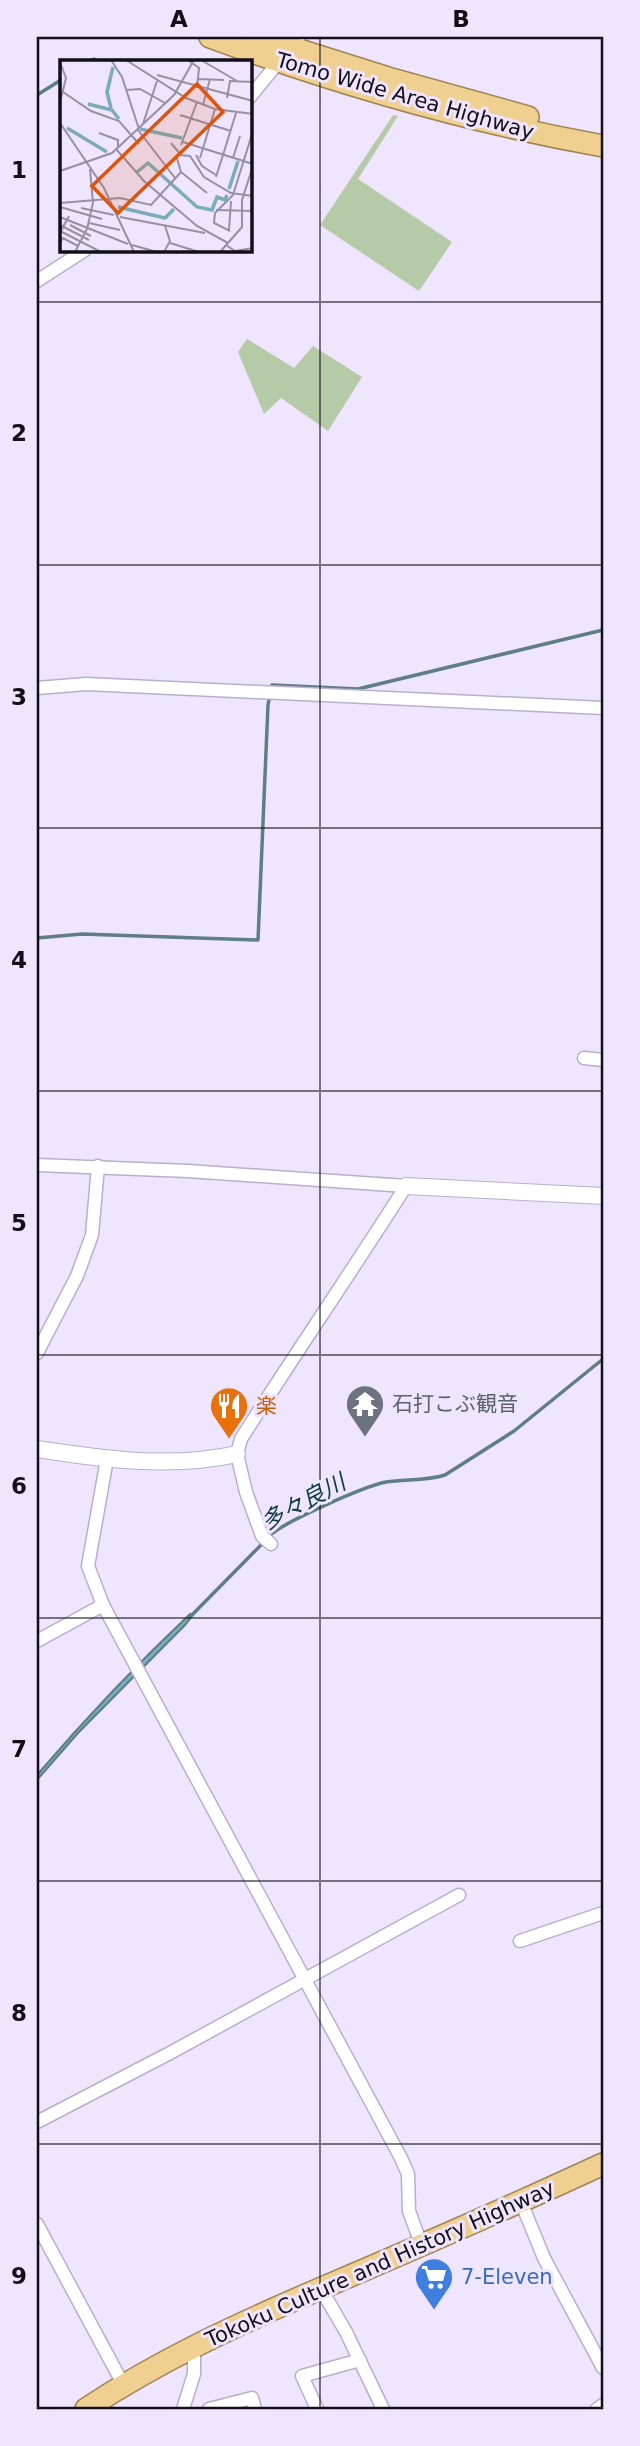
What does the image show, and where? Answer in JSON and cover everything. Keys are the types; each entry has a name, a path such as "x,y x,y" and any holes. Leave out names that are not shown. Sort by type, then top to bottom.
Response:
{"highway":[{"name":"Tomo Wide Area Highway","path":"210,37 290,49 396,99 548,136 603,146"},
{"name":"Tomo Wide Area Highway","path":"258,37 290,49 522,116 603,132"},
{"name":"Tokoku Culture and History Highway","path":"86,2409 123,2384 194,2346 603,2164"}],"street":[{"path":"252,95 290,49"},
{"path":"37,281 82,252"},
{"path":"37,688 86,684 603,708"},
{"path":"584,1058 603,1060"},
{"path":"37,1165 98,1166 603,1196"},
{"path":"37,1353 77,1276 92,1236 98,1166"},
{"path":"271,1544 262,1535 246,1492 237,1454 241,1439 298,1349 342,1288 406,1186"},
{"path":"37,1449 107,1459 178,1463 237,1454"},
{"path":"107,1459 88,1566 103,1605 401,2158 408,2174 408,2211 421,2245"},
{"path":"37,1641 103,1605"},
{"path":"37,2122 460,1895"},
{"path":"520,1941 603,1913"},
{"path":"521,2202 544,2258 603,2368"},
{"path":"37,2224 123,2384"},
{"path":"321,2289 383,2409"},
{"path":"188,2406 194,2374 194,2346"},
{"path":"317,2409 302,2376 360,2360"},
{"path":"209,2409 252,2398 255,2409"},
{"path":"597,2409 603,2405"}],"shaded area":[{"path":"393,115 398,116 358,179 452,242 419,291 320,225"},
{"path":"247,339 294,368 313,346 362,377 328,431 281,398 264,414 238,352"},
{"path":"190,1614 192,1616 185,1625 78,1733 37,1780 37,1775 93,1713"}],"waterway":[{"path":"37,95 60,81"},
{"path":"37,938 82,934 258,940 268,705 272,685 358,689 603,630"},
{"name":"多々良川","path":"268,1537 306,1514 376,1485 445,1475 514,1431 603,1359"},
{"name":"多々良川","path":"190,1617 263,1543"}],"place":[{"name":"石打こぶ観音","path":"365,1438"},
{"name":"楽","path":"229,1440"},
{"name":"7-Eleven","path":"434,2311"}]}
